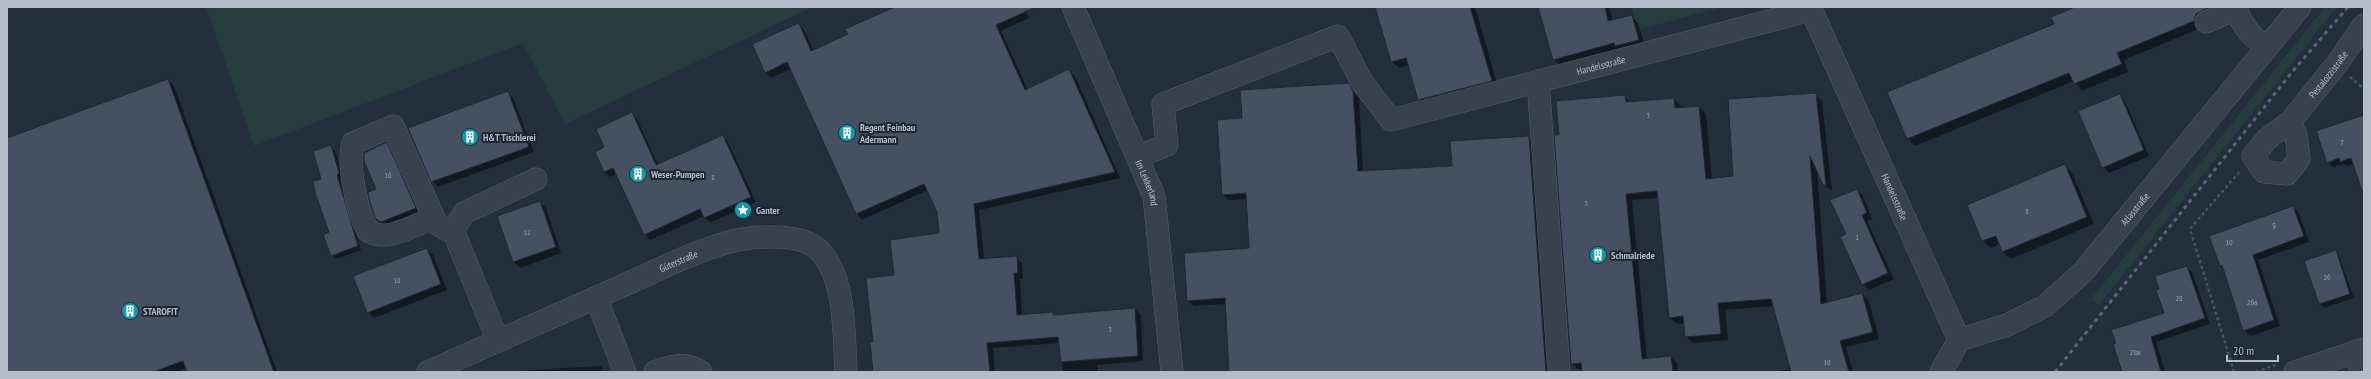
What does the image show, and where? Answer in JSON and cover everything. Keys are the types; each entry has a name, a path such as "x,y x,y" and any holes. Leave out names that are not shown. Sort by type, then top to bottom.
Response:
{"street":[{"name":"Im Lekkerland","path":"1073,7 1154,196 1172,372"},
{"name":"Atlasstraße","path":"1960,340 2007,325 2045,306 2083,272 2300,7"},
{"name":"Handelsstraße","path":"1137,157 1167,145 1162,104 1338,36 1362,82 1390,120 1810,8 1960,340"},
{"path":"2206,22 2236,9 2243,27 2266,48"},
{"name":"Pestalozzistraße","path":"2253,156 2267,139 2290,122 2336,65 2364,25"},
{"path":"1538,81 1559,372"},
{"path":"2253,156 2264,172 2287,174 2299,159 2296,135 2290,122"},
{"path":"434,218 386,236 376,236 368,231 356,199 350,152 353,143 394,126 434,218 436,224 445,229 453,230"},
{"path":"453,230 464,213 536,179"},
{"path":"453,230 498,341"},
{"name":"Güterstraße","path":"428,372 596,298 729,242 771,237 799,238 819,250 835,275 843,319 846,372"},
{"path":"596,298 626,372"},
{"path":"1941,372 1960,340"},
{"path":"2295,372 2360,357"},
{"path":"655,372 676,365 694,367 701,372"}],"path":[{"path":"2234,372 2190,230 2253,156"}],"green space":[{"path":"206,7 813,7 565,124 523,43 254,146"},
{"path":"1632,7 1722,7 1638,30"},
{"path":"2325,7 2337,7 2099,305 2091,299"}],"building":[{"path":"895,7 1036,7 996,25 1025,90 1069,69 1115,172 974,204 979,259 1017,256 1018,273 1014,273 1017,315 1053,312 1053,315 1135,308 1138,356 1061,362 1058,337 987,343 990,372 873,372 870,342 873,342 866,278 894,275 890,240 939,233 937,212 924,184 856,214 787,62 765,73 752,44 799,23 811,51 848,34 845,29"},
{"path":"1375,7 1470,7 1492,81 1418,100 1406,58 1391,62"},
{"path":"1538,7 1605,7 1608,21 1632,15 1639,40 1615,46 1614,43 1553,60"},
{"path":"2075,7 2209,7 2196,14 2194,21 2117,53 2122,64 2074,84 2069,73 1907,139 1887,92 2054,24 2051,17"},
{"name":"STAROFIT","path":"168,79 274,372 187,372 183,361 153,372 7,372 7,138"},
{"path":"1349,83 1353,91 1358,171 1452,166 1450,141 1529,136 1546,372 1229,372 1225,298 1187,301 1184,253 1249,248 1246,193 1222,195 1217,120 1242,118 1240,90"},
{"name":"H&T Tischlerei","path":"508,91 529,147 431,182 408,128"},
{"path":"1816,93 1826,185 1823,185 1810,156 1821,304 1862,293 1873,332 1840,341 1849,372 1791,372 1771,299 1718,303 1721,334 1685,337 1683,316 1669,318 1657,191 1626,194 1642,359 1671,356 1673,372 1582,372 1581,363 1571,364 1554,135 1559,135 1556,101 1625,95 1626,102 1674,98 1675,108 1699,106 1706,179 1733,176 1728,99"},
{"path":"2120,94 2144,150 2102,168 2078,111"},
{"path":"632,112 656,165 723,135 751,197 704,218 700,209 644,235 613,168 604,172 595,152 604,147 596,129"},
{"path":"2364,115 2364,190 2362,191 2351,158 2340,162 2339,158 2327,163 2316,131"},
{"path":"387,142 416,208 381,222 375,218 369,198 368,192 376,189 364,161 364,153"},
{"path":"331,145 339,173 337,175 358,246 331,256 323,235 329,232 315,193 313,181 321,179 313,151"},
{"path":"2065,164 2087,217 2002,252 1996,236 1982,241 1967,205"},
{"path":"1857,189 1867,213 1862,215 1888,273 1862,285 1840,237 1846,234 1830,200"},
{"path":"540,201 556,247 513,262 497,216"},
{"path":"2293,206 2304,236 2253,255 2274,320 2243,331 2222,265 2220,266 2209,236"},
{"path":"427,248 441,284 367,313 353,276"},
{"path":"2336,250 2350,294 2319,304 2304,261"},
{"path":"2187,266 2205,318 2151,337 2161,372 2122,372 2113,344 2116,343 2111,330 2164,313 2156,290 2159,289 2155,276"}],"railway":[{"path":"2055,372 2292,72 2348,7"}],"place":[{"name":"Regent Feinbau Adermann","path":"847,133"},
{"name":"H&T Tischlerei","path":"470,137"},
{"name":"Weser-Pumpen","path":"638,174"},
{"name":"Ganter","path":"743,210"},
{"name":"Schmalriede","path":"1598,255"},
{"name":"STAROFIT","path":"130,311"}]}
